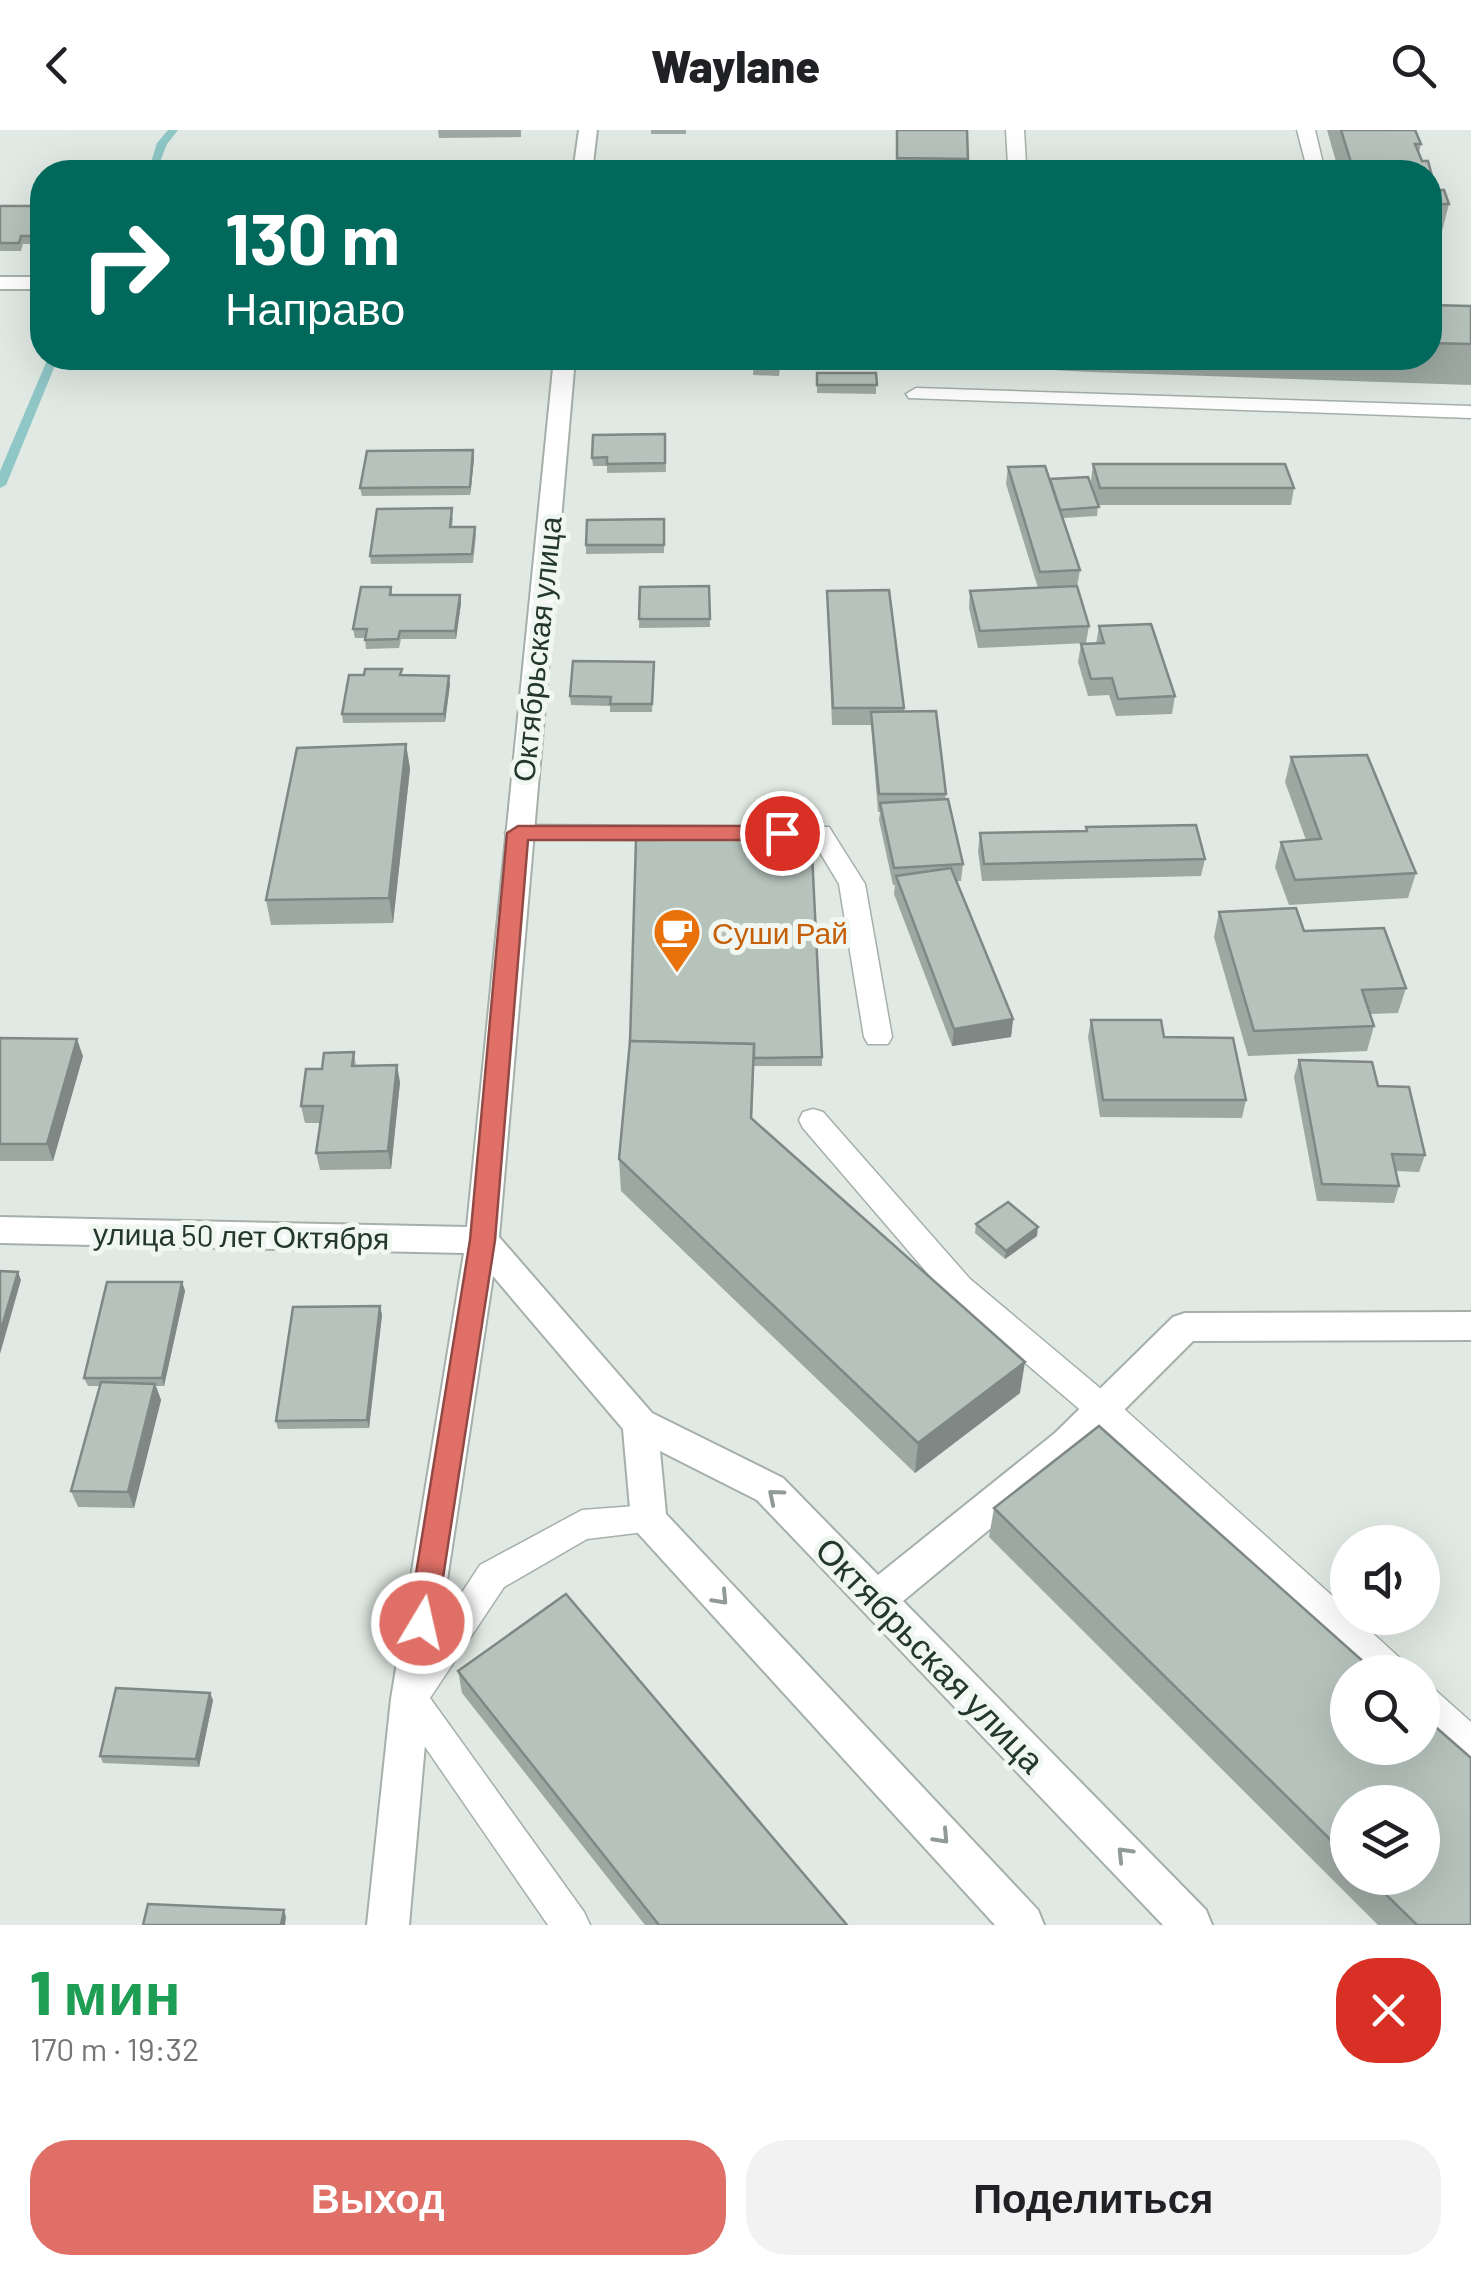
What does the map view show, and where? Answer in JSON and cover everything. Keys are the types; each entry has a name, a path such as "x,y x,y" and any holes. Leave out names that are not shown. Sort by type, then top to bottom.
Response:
{"street":[{"path":"584,160 588,130"},
{"path":"0,283 30,283"},
{"name":"Октябрьская улица","path":"388,1925 410,1699 482,1240 563,370"},
{"name":"улица 50 лет Октября","path":"0,1230 482,1240"},
{"name":"Октябрьская улица","path":"482,1240 640,1424 770,1489 1191,1925"},
{"path":"878,1598 1066,1444 1185,1327 1471,1326"},
{"path":"640,1424 648,1520 1023,1925"}],"lane":[{"path":"1015,130 1016,160"},
{"path":"1306,130 1314,160"},
{"path":"916,394 1471,412"},
{"path":"518,833 820,833 852,884 878,1037"},
{"path":"813,1120 959,1288 1102,1409 1373,1655"},
{"path":"571,1925 410,1699 492,1576 582,1525 648,1520"},
{"path":"1440,1717 1471,1745"}],"building":[{"path":"897,130 967,130 968,159 897,158"},
{"path":"1341,130 1415,130 1421,144 1415,144 1422,160 1350,160"},
{"path":"1442,190 1444,190 1449,204 1442,204"},
{"path":"0,206 30,206 30,236 21,236 19,243 0,243"},
{"path":"1442,305 1471,306 1471,344 1442,343"},
{"path":"817,373 876,373 877,385 817,385"},
{"path":"665,434 665,463 607,464 607,457 592,458 593,435"},
{"path":"473,450 470,487 360,488 367,451"},
{"path":"1093,464 1285,464 1294,488 1100,488"},
{"path":"1045,466 1080,570 1040,572 1008,467"},
{"path":"1088,477 1099,507 1060,510 1050,479"},
{"path":"452,508 450,527 475,527 472,554 370,556 377,509"},
{"path":"664,519 664,545 586,545 587,520"},
{"path":"709,586 710,619 639,619 640,587"},
{"path":"1077,586 1089,626 980,631 970,591"},
{"path":"361,587 391,587 390,595 460,595 455,631 400,631 398,639 365,640 367,629 353,629"},
{"path":"889,590 904,708 833,708 827,591"},
{"path":"1151,624 1175,696 1118,699 1112,678 1091,679 1081,644 1104,643 1099,626"},
{"path":"573,661 654,662 652,704 610,704 611,697 570,696"},
{"path":"365,669 402,669 400,675 449,676 444,714 342,714 349,675 364,675"},
{"path":"936,711 946,794 879,794 871,712"},
{"path":"406,744 389,898 266,900 297,748"},
{"path":"1367,755 1416,873 1295,880 1281,842 1321,839 1291,757"},
{"path":"948,799 963,864 894,868 880,803"},
{"path":"1196,825 1205,859 984,864 980,833 1087,831 1086,827"},
{"path":"778,839 812,853 822,1057 754,1058 754,1044 630,1041 636,840"},
{"path":"951,868 1013,1019 954,1029 896,876"},
{"path":"1296,908 1304,931 1384,928 1406,988 1362,990 1374,1026 1254,1031 1219,912"},
{"path":"1091,1020 1161,1020 1164,1037 1233,1038 1246,1100 1103,1100"},
{"path":"0,1038 77,1039 47,1144 0,1144"},
{"path":"630,1041 754,1044 751,1118 1025,1362 918,1443 619,1159"},
{"path":"354,1052 352,1066 397,1065 388,1151 316,1153 323,1106 301,1106 306,1069 322,1069 324,1053"},
{"path":"1299,1060 1372,1062 1378,1086 1409,1087 1425,1155 1392,1154 1399,1186 1322,1184"},
{"path":"1008,1202 1038,1227 1006,1251 976,1224"},
{"path":"0,1271 18,1272 0,1333"},
{"path":"107,1282 182,1282 162,1378 84,1378"},
{"path":"380,1306 367,1420 276,1421 293,1307"},
{"path":"101,1382 155,1384 128,1492 71,1491"},
{"path":"1099,1426 1356,1655 1330,1655 1330,1765 1440,1765 1440,1731 1471,1758 1471,1925 1417,1925 1386,1895 1440,1895 1440,1785 1330,1785 1330,1839 994,1508"},
{"path":"566,1594 847,1925 659,1925 458,1671"},
{"path":"116,1688 210,1693 196,1759 100,1756"},
{"path":"148,1904 284,1910 281,1925 143,1925"}],"waterway":[{"path":"156,160 162,143 173,130"},
{"path":"0,485 48,370"}],"place":[{"name":"Суши Рай","path":"677,974"}],"route":[{"path":"422,1623 482,1240 518,833 782,833"}]}
